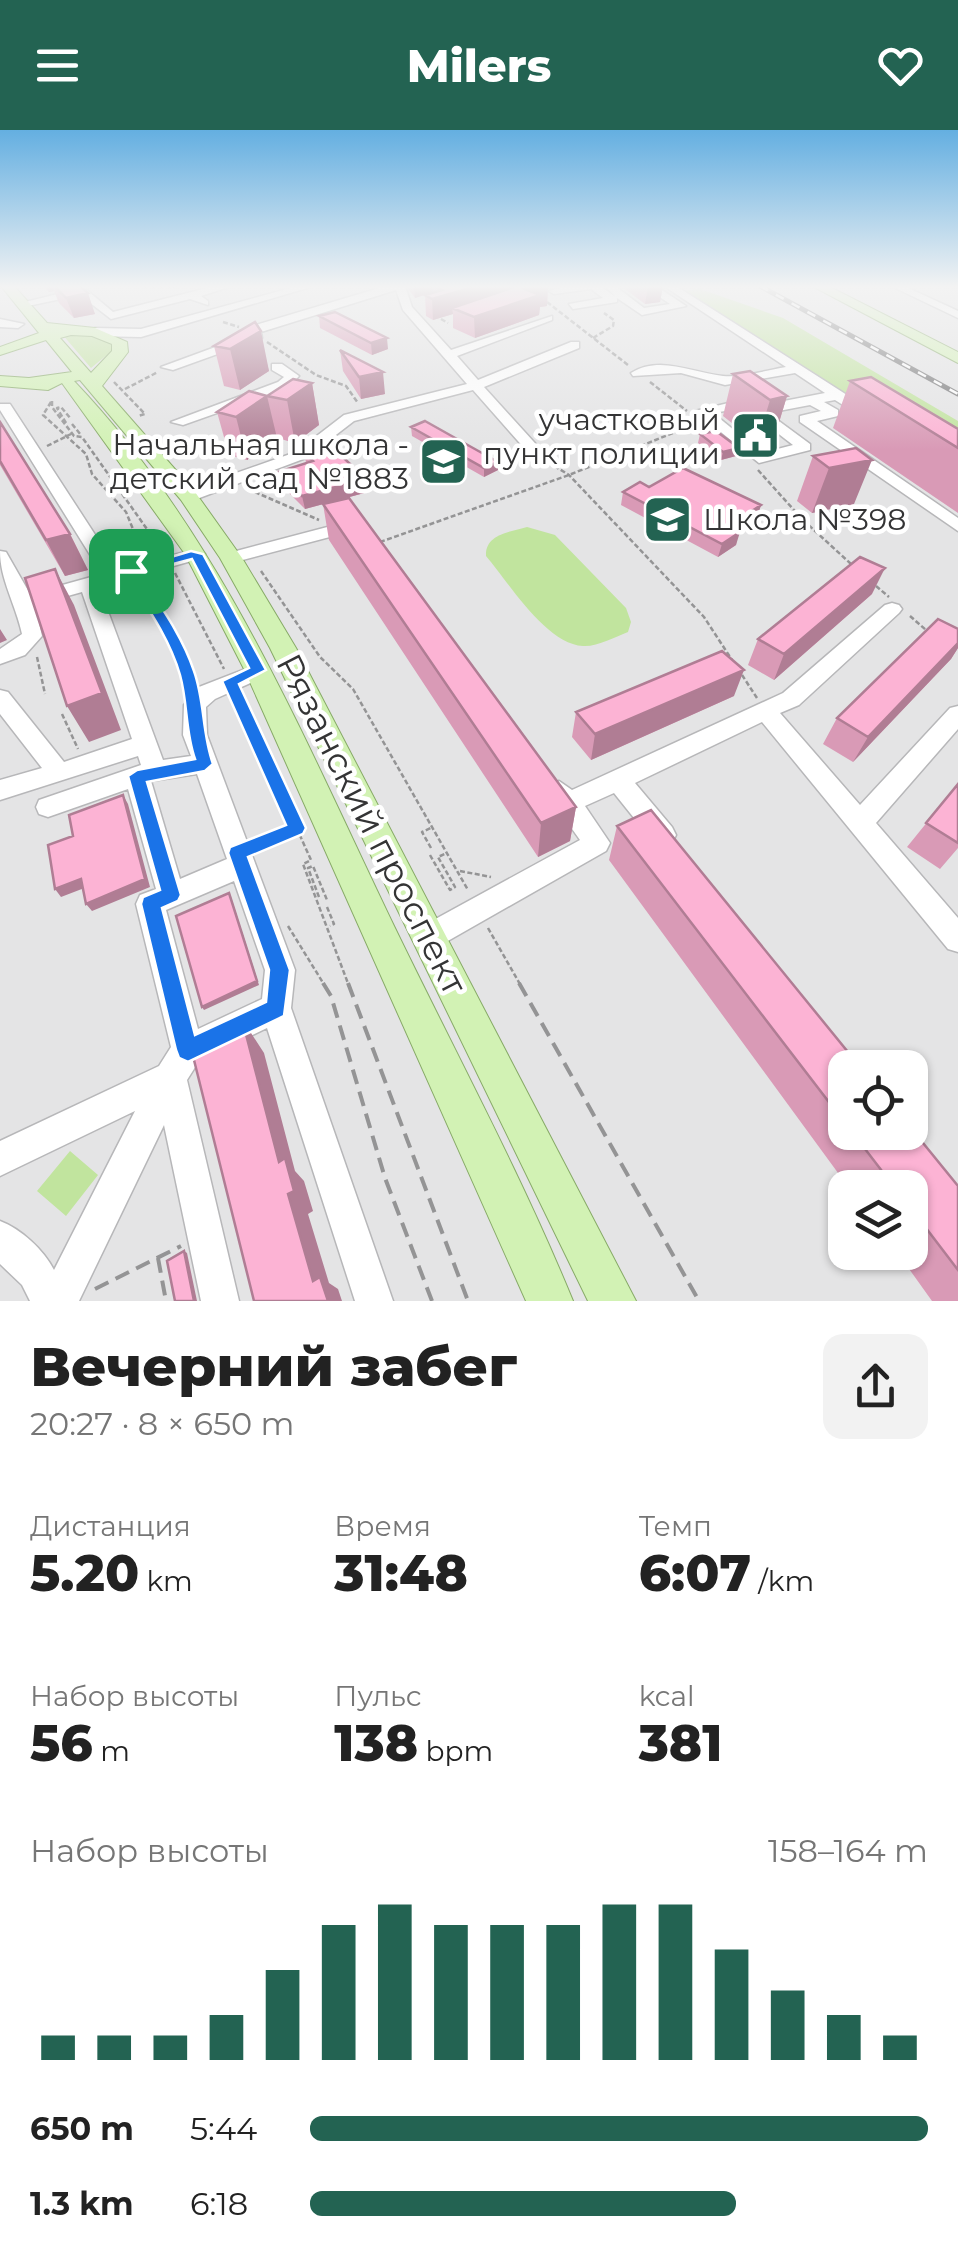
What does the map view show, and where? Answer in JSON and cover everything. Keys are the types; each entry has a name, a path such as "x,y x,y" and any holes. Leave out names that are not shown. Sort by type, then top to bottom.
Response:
{"main road":[{"name":"Рязанский проспект","path":"42,341 196,493 240,556 613,1301"},
{"path":"14,381 88,387 114,341"},
{"path":"924,341 958,358"},
{"name":"Рязанский проспект","path":"88,387 164,504 182,557 550,1301"}],"street":[{"path":"88,387 138,341"},
{"path":"168,367 235,341"},
{"path":"435,341 538,455"},
{"path":"448,355 487,341"},
{"path":"754,341 882,424"},
{"path":"196,493 301,455 349,418 364,412 474,386 575,345"},
{"path":"178,422 284,385 292,376 277,366"},
{"path":"638,374 681,368 725,380 798,369"},
{"path":"14,381 3,408 121,574"},
{"path":"756,411 805,448 759,458 702,411 745,403 756,411 837,395"},
{"path":"812,400 833,414 806,420 958,526"},
{"path":"240,556 363,522 378,543"},
{"path":"0,556 23,599 32,636 18,650 0,657"},
{"path":"0,603 88,584 182,557"},
{"path":"88,584 146,744 149,849 177,900"},
{"path":"568,803 791,698 900,610"},
{"path":"244,676 207,693 196,705 195,735 280,970 276,1008 374,1301"},
{"path":"0,698 59,772"},
{"path":"766,712 958,939"},
{"path":"860,823 958,714"},
{"path":"0,790 146,744"},
{"path":"48,807 146,773 205,764"},
{"path":"429,937 597,843 545,772"},
{"path":"618,780 679,856"},
{"path":"220,1301 205,1234 150,904 177,900 239,859"},
{"path":"0,1159 276,1008"},
{"path":"74,1297 179,1064"},
{"path":"0,1239 36,1272 50,1301"}],"path":[{"path":"265,341 316,375 346,386 364,412"},
{"path":"595,341 685,410"},
{"path":"168,367 88,387 44,408 43,414 86,454 92,474 133,526 137,539 121,574 172,637 196,705"},
{"path":"64,424 68,422 56,408 88,387"},
{"path":"82,437 88,387"},
{"path":"138,416 145,414 135,403 88,387 52,407 72,433 82,437 182,557 244,676 312,860 304,864 468,1301"},
{"path":"128,403 135,403"},
{"path":"378,543 569,475 701,422"},
{"path":"34,452 72,433"},
{"path":"538,455 569,475 704,617 766,712"},
{"path":"749,460 802,519 856,568"},
{"path":"196,493 192,474 229,481 338,529"},
{"path":"240,556 320,657 354,688 700,1301"},
{"path":"870,580 934,637"},
{"path":"32,636 45,694"},
{"path":"62,714 86,764"},
{"path":"431,848 422,832 434,826"},
{"path":"239,859 297,828"},
{"path":"430,855 450,890 454,888 438,857 449,852"},
{"path":"317,898 308,868 313,866 328,900"},
{"path":"458,870 522,884"},
{"path":"327,907 334,924 329,927"},
{"path":"283,918 331,996 385,1178 432,1301"},
{"path":"74,1297 205,1234"},
{"path":"158,1257 166,1301"}],"green space":[{"path":"68,341 110,342 113,350 91,368"},
{"path":"761,341 821,341 958,421 958,466"},
{"path":"527,527 555,535 626,608 631,622 628,632 583,646 569,643 542,624 486,556 494,538"},
{"path":"70,1151 98,1175 66,1216 37,1191"}],"building":[{"path":"223,341 244,341 230,349 214,346"},
{"path":"340,350 383,372 359,377"},
{"path":"750,371 787,396 770,400 733,374"},
{"path":"871,377 958,429 958,448 850,381"},
{"path":"293,379 312,383 287,400 267,396"},
{"path":"249,391 267,396 236,417 217,412"},
{"path":"425,421 498,462 484,468 411,427"},
{"path":"0,422 70,534 46,540 0,461"},
{"path":"716,431 739,448 723,452 700,434"},
{"path":"329,444 366,479 302,496 278,472 313,461 304,452"},
{"path":"856,448 872,460 829,468 813,456"},
{"path":"683,468 761,505 729,526 740,532 722,544 623,492 640,482 649,487"},
{"path":"349,498 576,807 541,823 323,504"},
{"path":"860,557 885,568 784,654 758,639"},
{"path":"55,569 102,693 67,706 25,578"},
{"path":"938,619 958,629 958,643 868,737 837,718"},
{"path":"722,651 744,670 595,734 576,712"},
{"path":"958,784 958,843 926,823"},
{"path":"123,795 145,879 86,904 81,879 55,889 48,845 73,836 69,815"},
{"path":"651,810 846,1050 828,1050 828,1101 617,826"},
{"path":"229,893 257,981 202,1007 176,916"},
{"path":"242,1019 279,1162 285,1158 294,1191 288,1194 313,1281 320,1277 328,1301 254,1301 190,1044"},
{"path":"928,1149 958,1186 958,1270 928,1231 928,1170 881,1170 866,1150"},
{"path":"184,1251 194,1301 175,1301 167,1261"}],"railway":[{"path":"860,341 958,394"}],"place":[{"name":"участковый пункт полиции","path":"755,436"},
{"name":"Начальная школа - детский сад №1883","path":"444,461"},
{"name":"Школа №398","path":"668,519"}],"route":[{"path":"196,554 258,670 230,681 297,828 237,853 280,970 276,1008 188,1050 150,904 171,895 137,776 205,764 195,735 196,705 186,670 172,637 131,571 196,554"}]}
